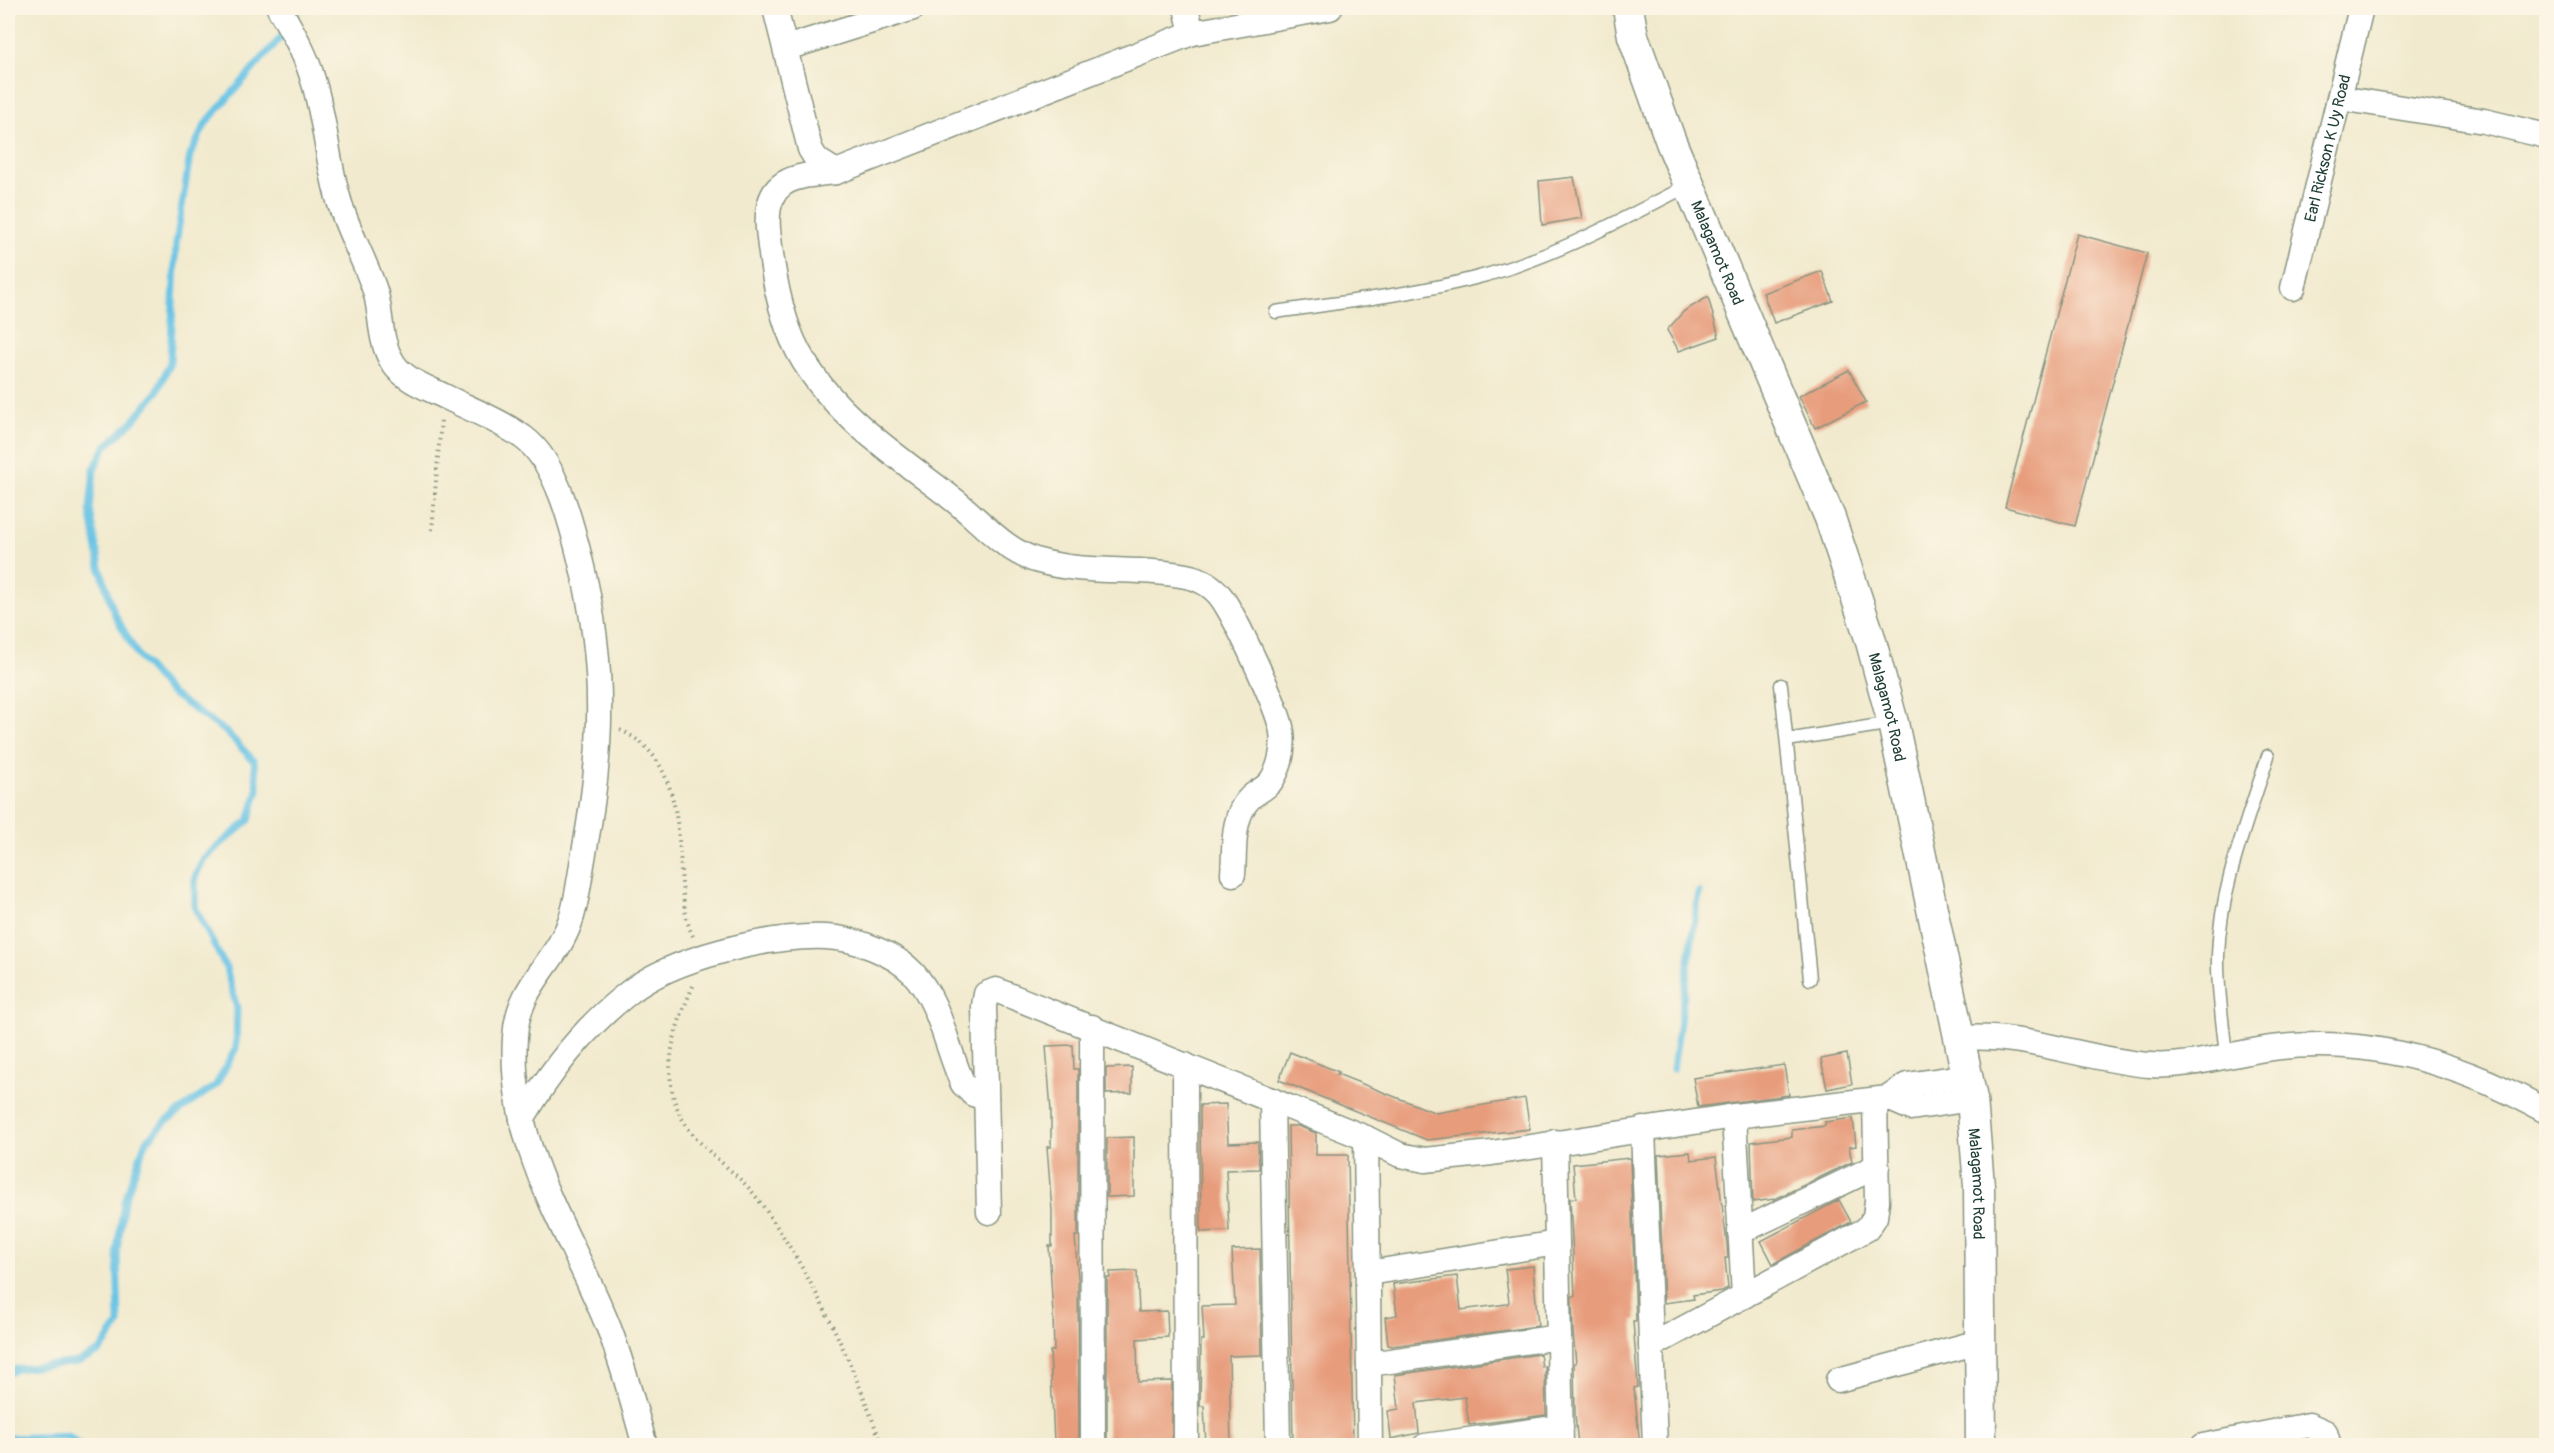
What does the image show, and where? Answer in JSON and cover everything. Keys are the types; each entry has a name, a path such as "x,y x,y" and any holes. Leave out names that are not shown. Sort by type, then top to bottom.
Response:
{"street":[{"path":"279,8 297,40 313,79 337,194 350,234 375,290 385,350 396,369 413,381 525,439 540,452 551,471 582,568 595,642 601,725 599,766 572,916 562,941 529,986 517,1022 516,1062 522,1119 534,1165 609,1330 645,1446"},
{"path":"775,8 810,150 817,160 836,172"},
{"path":"786,48 908,8"},
{"path":"1186,8 1192,33"},
{"name":"Malagamot Road","path":"1628,8 1636,46 1689,185 1830,518 1870,638 1893,723 1970,1088 1978,1186 1982,1446"},
{"name":"Earl Rickson K Uy Road","path":"2293,288 2361,8"},
{"path":"1233,874 1236,828 1241,809 1273,778 1279,763 1282,740 1276,712 1233,617 1220,596 1204,582 1186,576 1076,569 1038,561 1014,551 953,500 894,456 819,382 798,351 783,308 772,264 768,225 769,203 778,188 795,176 836,172 1192,33 1316,9"},
{"path":"2340,98 2484,121 2547,136"},
{"path":"522,1119 540,1088 561,1062 627,993 657,974 750,944 828,936 854,942 883,953 912,972 928,993 963,1084 972,1094 986,1098"},
{"path":"989,1212 984,1006 986,994 1001,990 1366,1138 1400,1155 1425,1160 1734,1116 1882,1099 1908,1084 1970,1088"},
{"path":"1092,1027 1093,1446"},
{"path":"1961,1038 1991,1035 2151,1065 2186,1064 2304,1045 2348,1045 2385,1050 2462,1069 2504,1087 2547,1111"},
{"path":"1185,1065 1186,1446"},
{"path":"1651,1346 1868,1229 1875,1216 1878,1201 1877,1166 1882,1099"},
{"path":"1272,1100 1278,1446"},
{"path":"1734,1116 1744,1296"},
{"path":"1643,1129 1655,1446"},
{"path":"1366,1138 1370,1446"},
{"path":"1425,1446 1561,1436 1555,1142"},
{"path":"1740,1232 1877,1166"},
{"path":"1368,1273 1557,1243"},
{"path":"1369,1364 1559,1337"},
{"path":"1838,1380 1979,1342"},
{"path":"2219,1444 2300,1426 2322,1436"}],"lane":[{"path":"1276,312 1475,278 1522,263 1606,228 1689,185"},
{"path":"1781,685 1810,979"},
{"path":"1786,740 1893,723"},
{"path":"2226,1056 2218,956 2221,917 2268,756"}],"path":[{"path":"432,530 443,396"},
{"path":"601,725 622,731 641,743 654,756 669,779 674,806 684,909 690,932 705,957 678,1021 670,1056 673,1095 684,1125 699,1144 735,1173 766,1212 840,1341 882,1446"}],"building":[{"path":"1574,177 1582,218 1542,225 1539,181"},
{"path":"2077,234 2147,253 2075,526 2005,507"},
{"path":"1822,271 1833,301 1774,323 1763,293"},
{"path":"1708,297 1719,337 1679,351 1667,330 1684,311"},
{"path":"1849,370 1866,402 1815,428 1799,396"},
{"path":"1073,1045 1074,1069 1078,1069 1078,1236 1075,1236 1078,1279 1079,1443 1054,1443 1050,1351 1054,1351 1049,1246 1052,1246 1052,1211 1047,1147 1051,1147 1051,1111 1046,1046"},
{"path":"1290,1052 1339,1072 1337,1074 1436,1113 1525,1098 1530,1129 1427,1140 1279,1080"},
{"path":"1847,1054 1852,1084 1827,1089 1821,1059"},
{"path":"1784,1065 1789,1095 1698,1107 1693,1078"},
{"path":"1132,1067 1132,1093 1106,1094 1106,1068"},
{"path":"1226,1104 1228,1143 1258,1142 1259,1169 1226,1170 1229,1231 1201,1232 1200,1105"},
{"path":"1853,1118 1856,1146 1849,1147 1852,1162 1775,1199 1753,1202 1751,1142 1792,1137 1792,1130 1825,1126 1825,1122"},
{"path":"1288,1126 1298,1126 1316,1133 1316,1155 1348,1155 1353,1446 1293,1446"},
{"path":"1134,1137 1134,1196 1107,1197 1107,1138"},
{"path":"1690,1152 1691,1160 1716,1157 1727,1244 1728,1258 1725,1258 1728,1288 1693,1295 1694,1299 1664,1303 1658,1155"},
{"path":"1630,1158 1636,1321 1633,1321 1638,1387 1634,1388 1640,1446 1578,1446 1575,1414 1574,1363 1576,1363 1572,1296 1575,1296 1570,1199 1576,1198 1573,1164"},
{"path":"1839,1200 1851,1222 1773,1264 1761,1241"},
{"path":"1260,1249 1262,1355 1229,1356 1231,1446 1206,1446 1204,1406 1200,1406 1201,1340 1204,1340 1202,1306 1235,1305 1232,1250"},
{"path":"1533,1266 1538,1326 1388,1345 1385,1317 1397,1315 1393,1284 1457,1276 1461,1310 1507,1304 1509,1302 1505,1269"},
{"path":"1137,1271 1139,1312 1167,1311 1168,1337 1137,1339 1138,1382 1172,1381 1172,1441 1111,1446 1111,1441 1107,1442 1107,1278 1110,1278 1110,1272"},
{"path":"1540,1354 1542,1367 1545,1366 1546,1415 1469,1425 1465,1397 1416,1403 1419,1433 1391,1439 1388,1411 1399,1409 1395,1375"}],"waterway":[{"path":"295,18 298,8"},
{"path":"8,1374 16,1369 78,1362 100,1351 119,1324 117,1250 124,1202 145,1143 165,1122 216,1085 236,1048 237,1008 226,968 195,908 195,877 204,858 249,820 258,790 254,761 226,732 169,692 138,656 114,613 100,567 90,509 94,469 105,447 134,420 157,392 170,363 176,244 190,155 206,123 282,36"},
{"path":"1673,1069 1699,892"},
{"path":"8,1438 68,1436 80,1446"}]}
